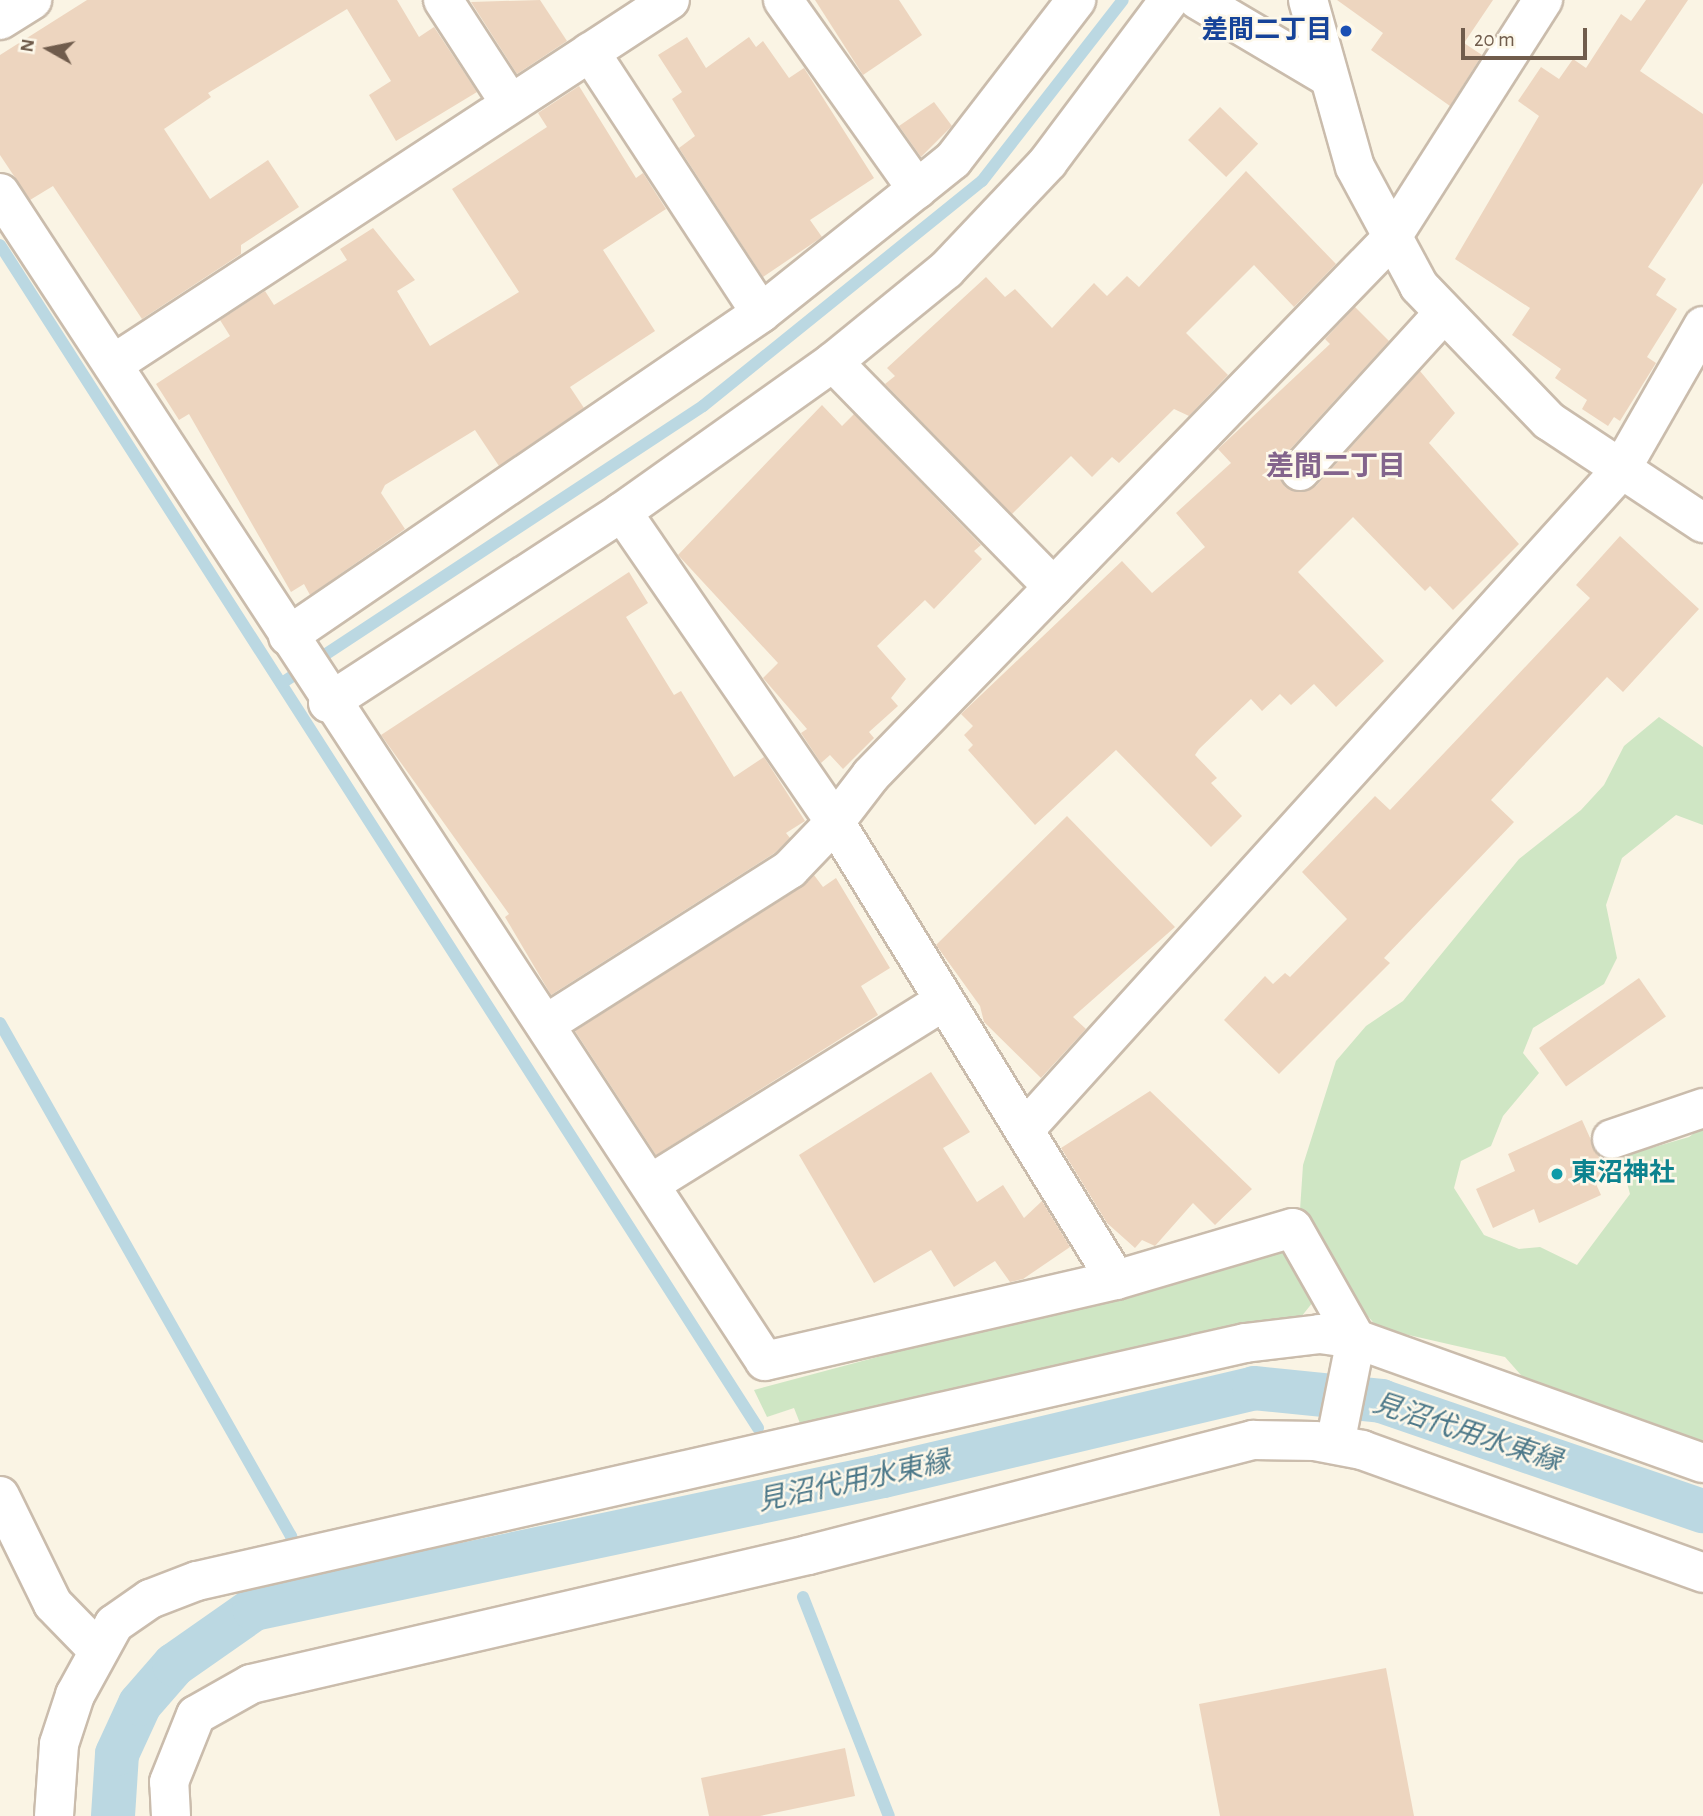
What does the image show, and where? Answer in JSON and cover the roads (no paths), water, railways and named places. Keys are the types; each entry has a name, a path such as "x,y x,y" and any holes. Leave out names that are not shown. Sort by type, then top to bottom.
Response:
{"street":[{"path":"0,20 32,0"},
{"path":"443,0 510,103"},
{"path":"115,363 670,0"},
{"path":"783,0 917,189"},
{"path":"288,636 761,313 953,160 1076,0"},
{"path":"328,703 622,512 833,362 946,270 1048,162 1169,0"},
{"path":"1198,0 1325,75"},
{"path":"1308,0 1325,75 1355,167 1390,240 1442,315 1549,421 1620,471 1703,523"},
{"path":"546,1024 790,869 835,822 871,775 1390,240 1543,0"},
{"path":"590,52 761,313"},
{"path":"0,193 115,363 328,703 546,1024 765,1361 1116,1280 1293,1228 1355,1350 1337,1438"},
{"path":"1300,471 1442,315"},
{"path":"1026,1128 1620,471 1703,326"},
{"path":"833,362 1053,587"},
{"path":"622,512 835,822 942,1002 1026,1128 1116,1280"},
{"path":"650,1184 942,1002"},
{"path":"1612,1139 1703,1108"},
{"path":"54,1816 59,1744 96,1648 114,1625 150,1599 197,1581 1245,1343 1320,1334 1355,1350 1703,1463"},
{"path":"171,1816 169,1782 196,1715 251,1684 808,1555 1240,1443 1337,1438 1703,1573"},
{"path":"0,1496 54,1604 96,1648"}],"waterway":[{"path":"282,683 703,406 982,181 1123,0"},
{"path":"0,245 758,1428"},
{"path":"0,1023 291,1536 313,1596"},
{"name":"見沼代用水東縁","path":"113,1816 117,1754 140,1704 174,1665 254,1609 883,1476 1254,1388 1381,1401 1703,1511"},
{"path":"803,1597 889,1816"}],"place":[{"name":"差間二丁目","path":"1346,31"},
{"name":"東沼神社","path":"1557,1174"}],"district":[{"name":"差間二丁目","path":"1336,467"}]}
